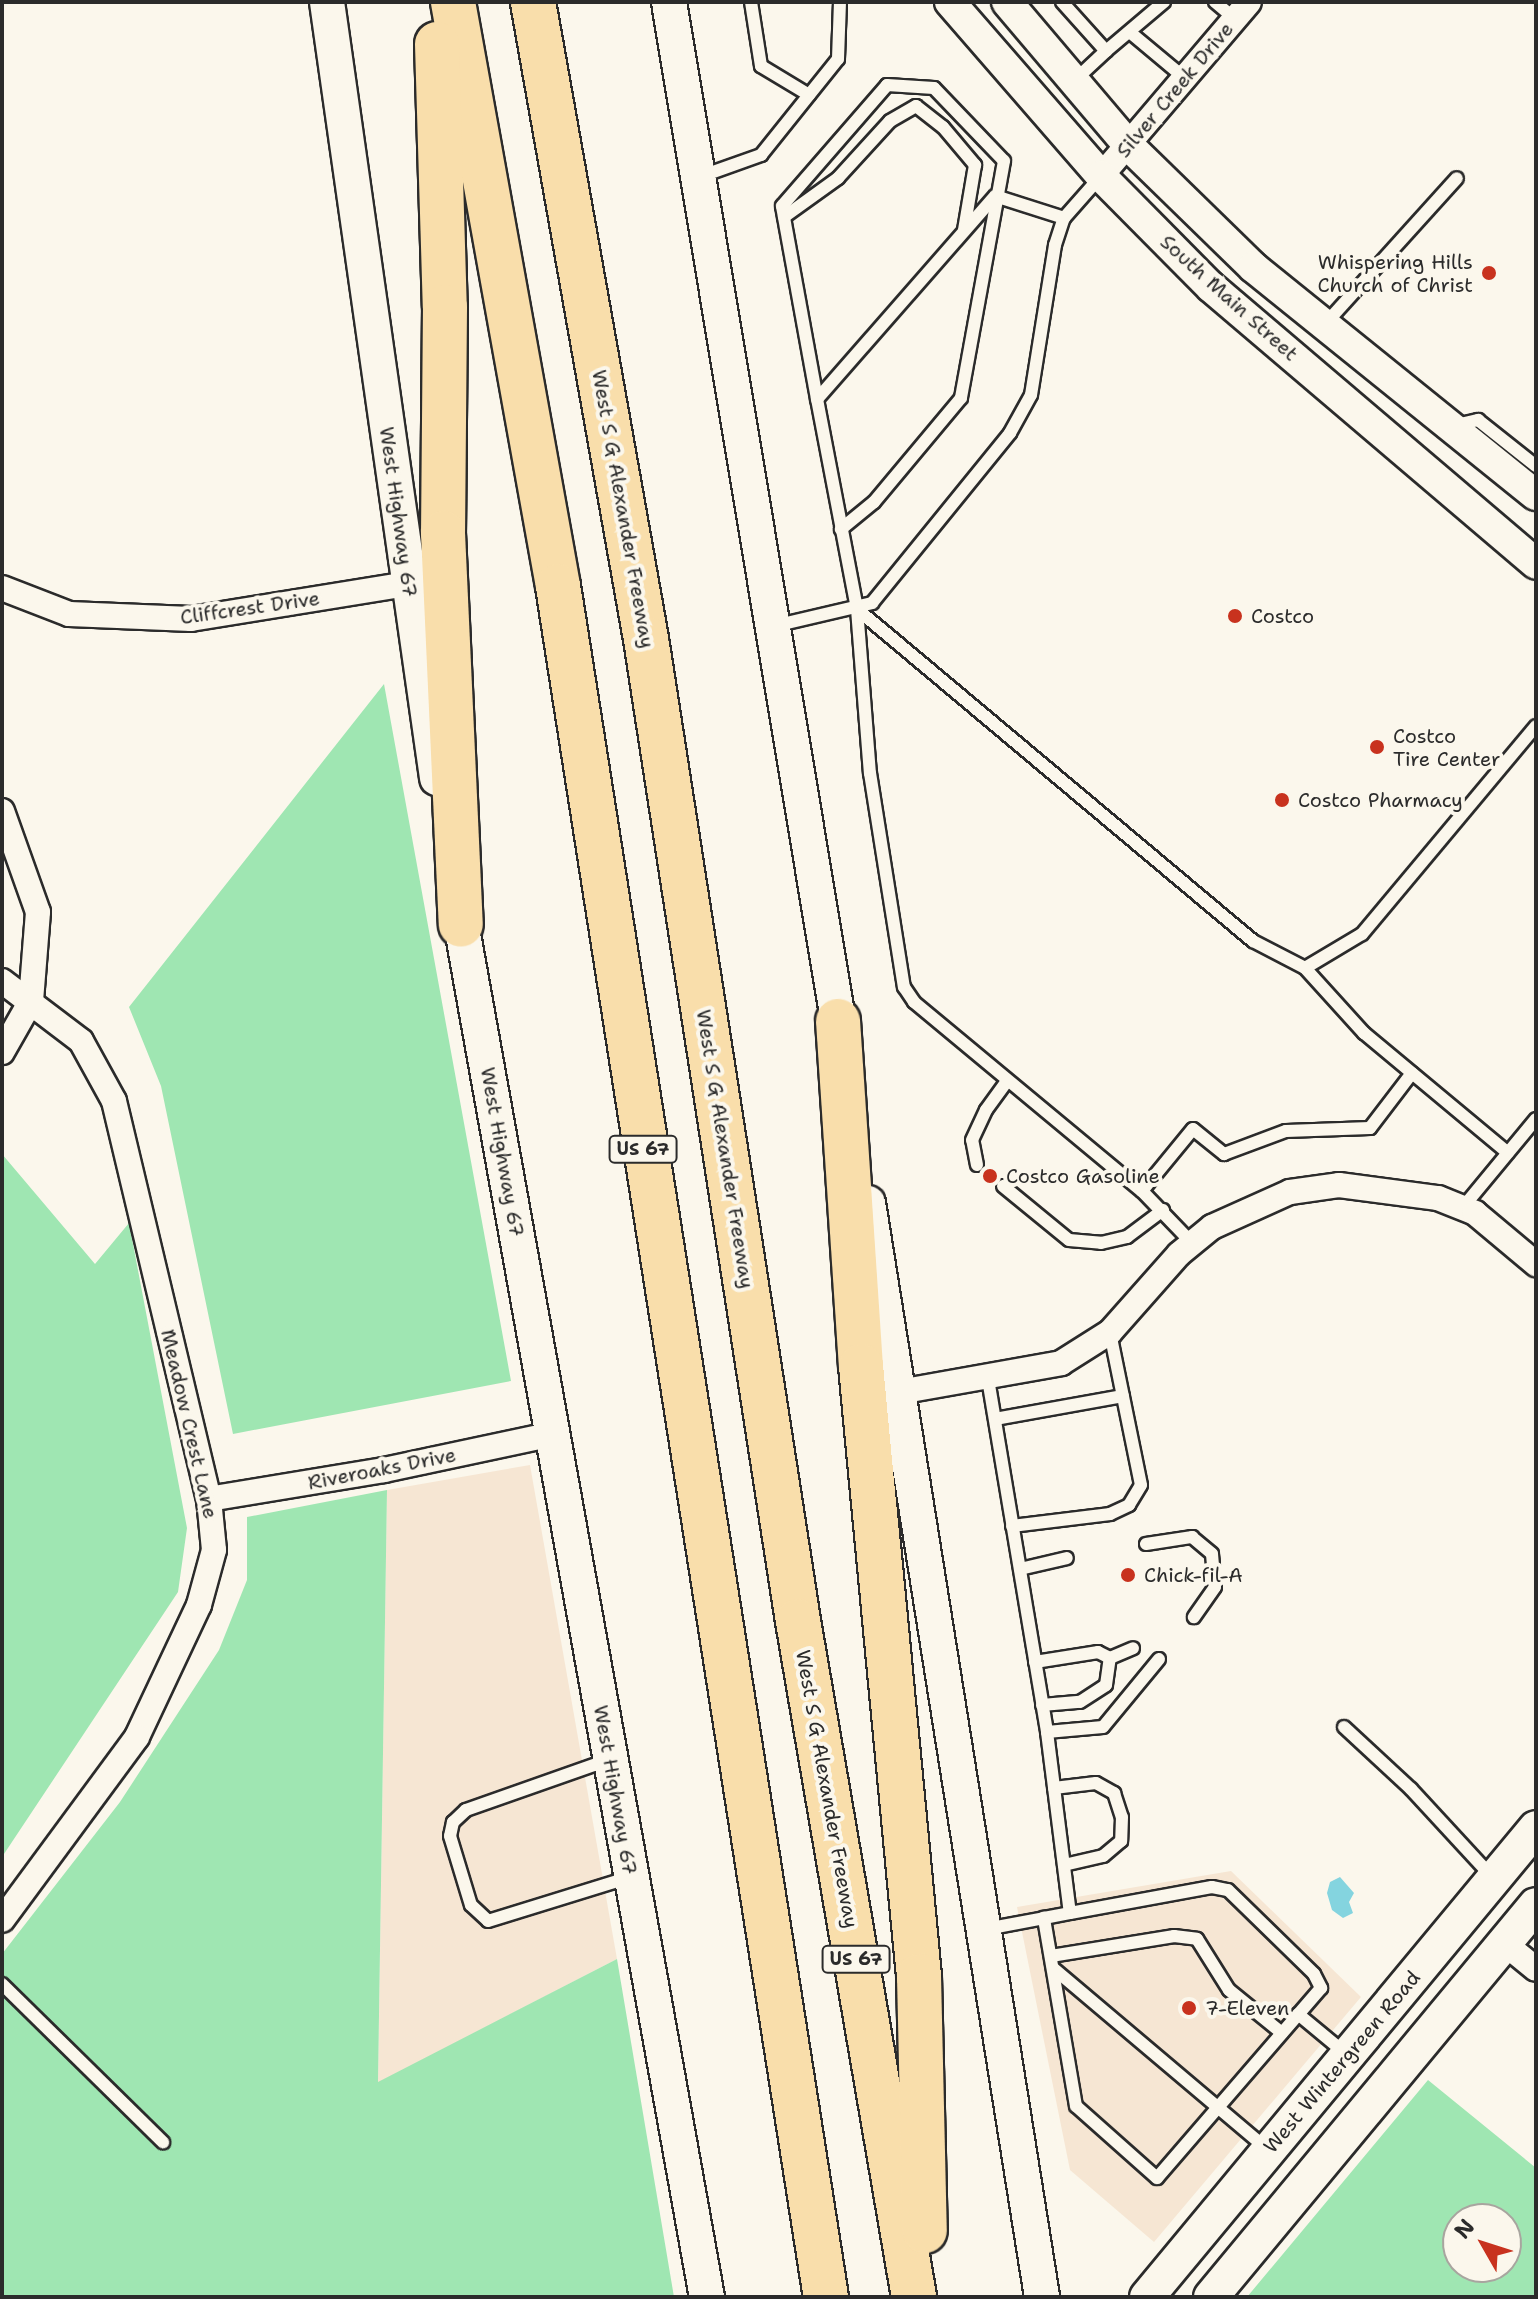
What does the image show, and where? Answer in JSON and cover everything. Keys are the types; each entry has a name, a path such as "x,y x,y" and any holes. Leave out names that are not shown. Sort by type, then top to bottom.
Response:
{"highway":[{"path":"435,2 445,307 443,533 461,925"},
{"name":"US 67","path":"453,2 558,586 826,2297"},
{"name":"West S G Alexander Freeway","path":"533,2 646,639 795,1606 914,2297"},
{"path":"838,1021 861,1366 919,1976 927,2297"}],"main road":[{"name":"West Highway 67","path":"327,2 407,584 461,925 707,2297"},
{"path":"669,2 774,626 1044,2293"},
{"name":"West Wintergreen Road","path":"1147,2297 1536,1828"},
{"path":"1211,2297 1536,1905"},
{"path":"1348,2055 1386,2086"}],"street":[{"name":"South Main Street","path":"950,2 1101,176 1211,287 1533,555"},
{"name":"South Main Street","path":"1007,2 1130,147 1253,267 1536,495"},
{"name":"Silver Creek Drive","path":"1101,176 1130,147 1242,10"},
{"path":"1296,359 1324,326"},
{"name":"Cliffcrest Drive","path":"2,588 69,614 191,619 407,584"},
{"path":"2,811 38,912 31,1001 2,1052"},
{"name":"Meadow Crest Lane","path":"2,981 81,1041 114,1101 209,1499 214,1550 199,1605 137,1737 2,1920"},
{"path":"899,1392 988,1379 1061,1363 1110,1332 1192,1243 1252,1207 1290,1192 1339,1185 1388,1189 1464,1206 1536,1264"},
{"name":"Riveroaks Drive","path":"209,1499 384,1470 553,1434"},
{"path":"1504,1943 1536,1969"}],"lane":[{"path":"751,2 761,66 809,95"},
{"path":"699,177 761,155 838,59 840,2"},
{"path":"1062,2 1106,51"},
{"path":"1074,80 1106,51 1132,34 1164,2"},
{"path":"1215,2 1242,10"},
{"path":"1132,34 1186,79"},
{"path":"841,529 874,502 961,398 995,196 1004,161 934,88 887,85 782,206 841,529 857,609 870,773 904,987 914,1002 1142,1191 1192,1243"},
{"path":"784,217 838,178 890,121 916,106 943,127 975,165 963,233"},
{"path":"774,626 857,609 872,603 991,458 1031,395 1055,245 1064,218 1101,176"},
{"path":"1324,326 1457,178"},
{"path":"995,196 1064,218"},
{"path":"817,399 995,196"},
{"path":"1450,426 1478,420 1536,466"},
{"path":"857,609 1253,941 1305,968 1364,1033 1508,1153"},
{"path":"1305,968 1362,934 1536,726"},
{"path":"1142,1191 1193,1129 1224,1154 1286,1131 1370,1128 1412,1073"},
{"path":"977,1165 972,1140 1007,1081"},
{"path":"1464,1206 1536,1119"},
{"path":"1003,1186 1069,1240 1101,1243 1127,1237 1163,1210"},
{"path":"1012,1526 1110,1514 1129,1505 1141,1485 1110,1332"},
{"path":"988,1379 1047,1732 1070,1913"},
{"path":"995,1419 1123,1396"},
{"path":"1146,1544 1192,1537 1212,1554 1215,1587 1194,1617"},
{"path":"1020,1569 1067,1558"},
{"path":"1110,1658 1133,1648"},
{"path":"1035,1662 1098,1652 1110,1658"},
{"path":"1042,1705 1080,1702 1106,1685 1110,1658"},
{"path":"1047,1732 1103,1727 1159,1659"},
{"path":"1344,1727 1411,1789 1494,1879"},
{"path":"609,1759 466,1810 453,1822 450,1836 471,1905 488,1921 630,1877"},
{"path":"1054,1788 1096,1783 1114,1793 1122,1817 1121,1841 1103,1856 1064,1865"},
{"path":"983,1929 1212,1887 1228,1890 1314,1974 1321,1988 1157,2178 1076,2106 1044,1918"},
{"path":"1052,1962 1174,1936 1197,1939 1229,1990 1282,2033"},
{"path":"1052,1962 1268,2151"},
{"path":"2,1984 163,2142"},
{"path":"1298,2014 1348,2055"}],"shaded area":[{"path":"530,1465 617,1959 378,2083 387,1490"},
{"path":"1231,1871 1361,1997 1154,2242 1070,2170 1017,1907"}],"green space":[{"path":"384,684 511,1381 233,1434 161,1086 129,1007"},
{"path":"2,1154 95,1264 129,1223 187,1528 178,1592 2,1857"},
{"path":"387,1490 378,2082 617,1959 674,2297 2,2297 2,1954 120,1802 219,1650 247,1580 247,1517"},
{"path":"1428,2080 1536,2168 1536,2297 1247,2297"}],"water":[{"path":"1340,1877 1354,1893 1349,1902 1353,1913 1343,1918 1332,1910 1327,1893 1330,1882"}],"place":[{"name":"Whispering Hills Church of Christ","path":"1489,273"},
{"name":"Costco","path":"1235,616"},
{"name":"Costco Tire Center","path":"1377,747"},
{"name":"Costco Pharmacy","path":"1282,800"},
{"name":"Costco Gasoline","path":"990,1176"},
{"name":"Chick-fil-A","path":"1128,1575"},
{"name":"7-Eleven","path":"1189,2008"}]}
